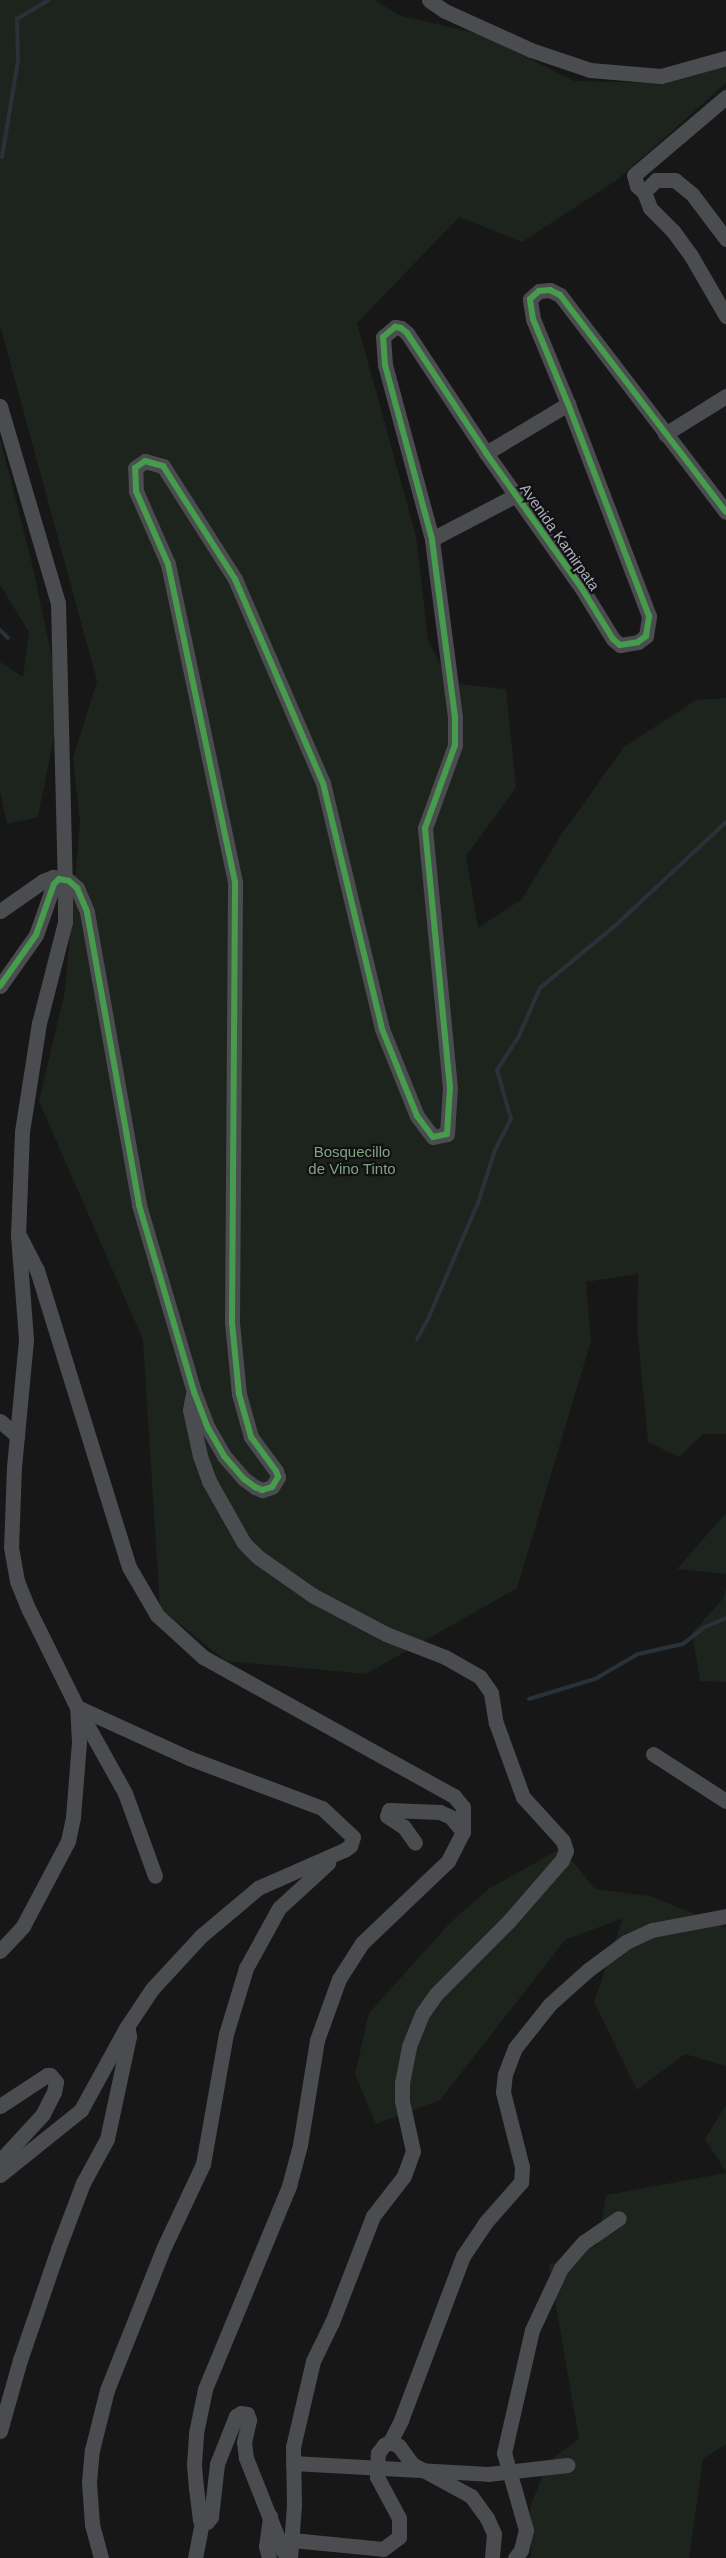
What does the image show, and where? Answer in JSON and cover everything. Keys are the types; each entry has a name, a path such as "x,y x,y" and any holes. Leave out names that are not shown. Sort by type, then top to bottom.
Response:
{"street":[{"path":"429,0 445,11 531,50 590,70 661,76 726,58"},
{"path":"726,97 634,175 637,186 644,192 650,208 674,231 726,316"},
{"path":"644,192 656,180 675,180 692,194 726,239"},
{"name":"Avenida Kamirpata","path":"194,1392 208,1428 224,1455 244,1479 255,1487 262,1490 272,1487 278,1477 276,1471 251,1437 239,1394 232,1322 236,882 168,564 136,490 135,468 145,461 163,466 235,579 323,783 382,1029 417,1116 433,1137 447,1134 450,1088 426,828 455,745 455,717 432,539 385,365 382,340 389,329 398,327 407,333 486,453 581,587 613,639 620,645 630,645 646,636 649,616 533,319 530,299 538,291 550,290 560,296 726,512"},
{"path":"665,434 726,396"},
{"path":"486,453 568,404"},
{"path":"0,406 58,603 64,922 39,1023 24,1106 18,1235 26,1340 17,1436 11,1546 17,1581 77,1707 125,1793 155,1876"},
{"path":"432,539 516,495"},
{"path":"0,911 53,877 62,879 77,888 87,912 138,1205 194,1392 190,1410 200,1456 209,1481 244,1543 258,1557 312,1594 386,1634 445,1657 480,1677 491,1693 496,1724 523,1797 563,1841 566,1851 562,1860 509,1921 436,1995 422,2014 409,2047 402,2084 402,2101 413,2151 410,2164 404,2176 373,2216 332,2322 313,2361 297,2421 293,2463 292,2540 289,2558"},
{"path":"0,986 36,935 48,897 62,879"},
{"path":"18,1235 25,1242 37,1270 129,1567 157,1615 202,1657 454,1796 463,1807 463,1832 448,1861 362,1943 339,1978 317,2040 300,2145 289,2186 205,2389 196,2433 194,2464 202,2522 195,2558"},
{"path":"0,1421 17,1436"},
{"path":"77,1707 189,1758 322,1808 353,1837 350,1846 308,1879 279,1908 246,1968 226,2034 202,2164 139,2309 107,2390 96,2431 88,2482 92,2524 101,2558"},
{"path":"0,1951 23,1926 52,1876 68,1841 73,1817 79,1742 77,1707"},
{"path":"653,1754 726,1801"},
{"path":"415,1843 404,1827 388,1817 388,1810 440,1812 451,1817 463,1832"},
{"path":"0,2175 11,2163 81,2110 126,2028 163,1975 240,1901 266,1883 344,1850"},
{"path":"292,2540 384,2553 401,2530 399,2518 380,2486 376,2468 378,2452 390,2442 409,2401 463,2256 485,2223 521,2182 522,2167 503,2092 505,2074 515,2048 550,2004 588,1970 626,1942 652,1930 726,1916"},
{"path":"0,2431 20,2360 58,2248 82,2183 107,2139 129,2036 126,2028"},
{"path":"0,2106 47,2075 50,2074 56,2082 54,2092 43,2114 0,2161"},
{"path":"515,2558 521,2550 526,2530 505,2460 506,2444 526,2349 539,2311 561,2268 572,2254 595,2233 619,2218"},
{"path":"202,2522 207,2522 211,2517 218,2464 237,2416 241,2413 247,2414 249,2420 244,2442 246,2458 289,2558"},
{"path":"390,2442 399,2446 412,2464 471,2496 494,2534 492,2558"},
{"path":"293,2463 488,2474 567,2465"},
{"path":"269,2558 266,2546 270,2517"}],"green space":[{"name":"Bosquecillo de Vino Tinto","path":"0,0 374,0 401,16 480,34 574,81 658,83 726,61 726,83 617,180 522,242 459,217 357,323 416,536 428,639 449,683 506,689 516,788 466,856 478,928 522,899 559,838 624,747 696,700 726,698 726,1434 703,1434 679,1457 648,1442 637,1326 638,1274 586,1282 591,1341 517,1588 366,1674 226,1661 160,1608 143,1340 39,1101 65,991 80,823 73,758 97,681 0,325"},
{"path":"0,438 33,568 61,701 38,817 7,824 0,791 0,662 23,677 29,632 0,585"},
{"path":"726,1513 726,1574 677,1569"},
{"path":"726,1588 726,1682 700,1681 692,1633 723,1599"},
{"path":"562,1848 595,1889 650,1896 726,1927 726,2066 685,2054 637,2090 594,2002 623,1918 565,1940 440,2100 376,2124 355,2074 369,2013 450,1923 490,1888"},
{"path":"726,2105 726,2172 705,2139"},
{"path":"726,2173 726,2444 703,2459 689,2558 531,2558 530,2507 548,2462 579,2439 549,2265 597,2245 606,2195"}],"waterway":[{"path":"2,157 18,60 17,19 49,0"},
{"path":"0,630 8,638"},
{"path":"417,1339 428,1319 478,1203 495,1150 511,1119 497,1070 518,1038 540,988 617,924 726,822"},
{"path":"529,1699 595,1679 638,1654 683,1644 705,1627 726,1618"}],"cycle path":[{"path":"0,986 36,935 54,884 59,879 69,881 77,888 87,912 139,1205 194,1392 208,1428 224,1456 244,1479 255,1487 262,1490 272,1487 278,1477 276,1471 251,1437 239,1394 232,1322 235,882 168,564 136,491 135,468 145,461 163,466 235,579 323,783 382,1029 417,1116 433,1137 447,1134 450,1088 425,828 455,745 455,717 432,539 385,365 383,337 395,327 407,333 486,453 581,587 613,639 620,645 638,642 646,636 649,616 533,319 530,299 539,291 550,290 560,295 726,512"}]}
